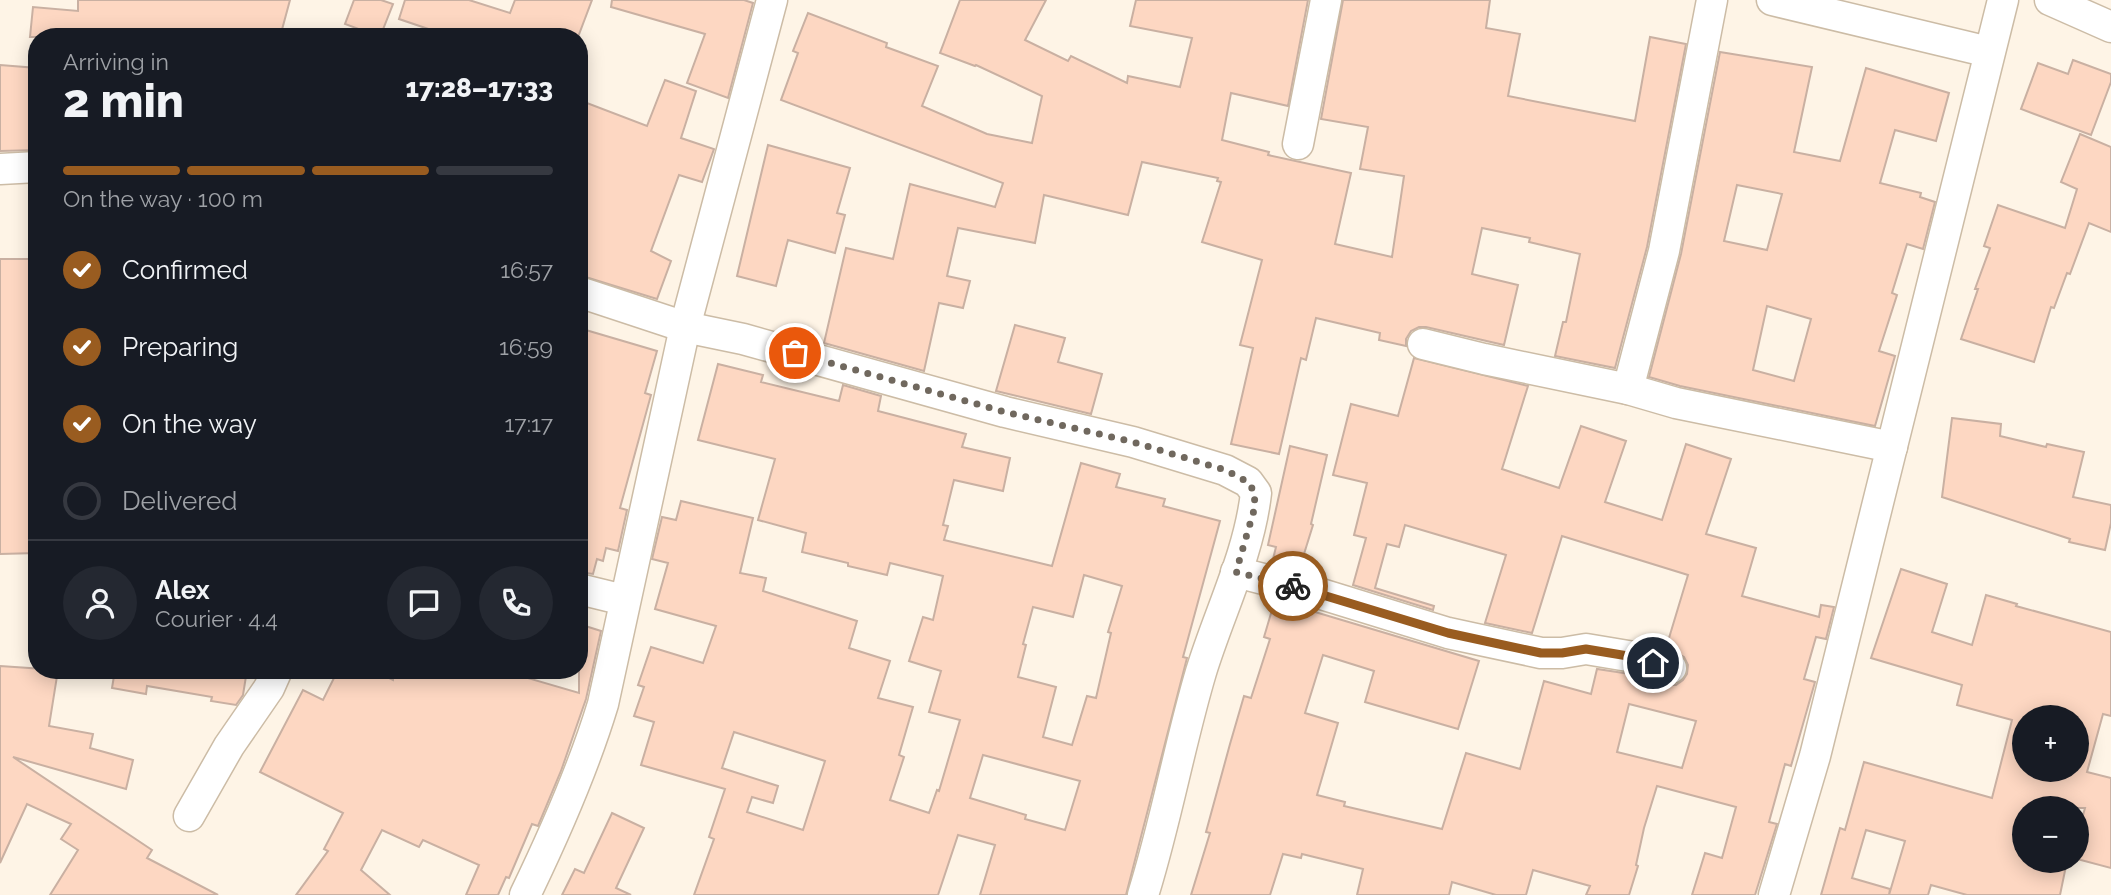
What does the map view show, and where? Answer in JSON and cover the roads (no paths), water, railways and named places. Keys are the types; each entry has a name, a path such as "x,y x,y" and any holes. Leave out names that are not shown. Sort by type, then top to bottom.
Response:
{"street":[{"path":"525,895 552,839 592,740 603,704 685,327 772,0"},
{"path":"1298,144 1326,0"},
{"path":"1628,389 1664,251 1712,0"},
{"path":"1772,0 1990,52"},
{"path":"1774,895 1815,756 2003,0"},
{"path":"2050,0 2111,27"},
{"path":"0,169 28,167"},
{"path":"588,295 685,327 743,339 1005,412 1133,442 1225,470 1248,482 1255,493 1254,510 1236,572 1201,672 1143,895"},
{"path":"1423,344 1628,389 1676,403 1892,447"},
{"path":"1236,572 1318,593 1448,633 1541,653 1586,649 1634,657 1671,668"},
{"path":"588,591 624,600"},
{"path":"189,816 229,746 273,679"}]}
